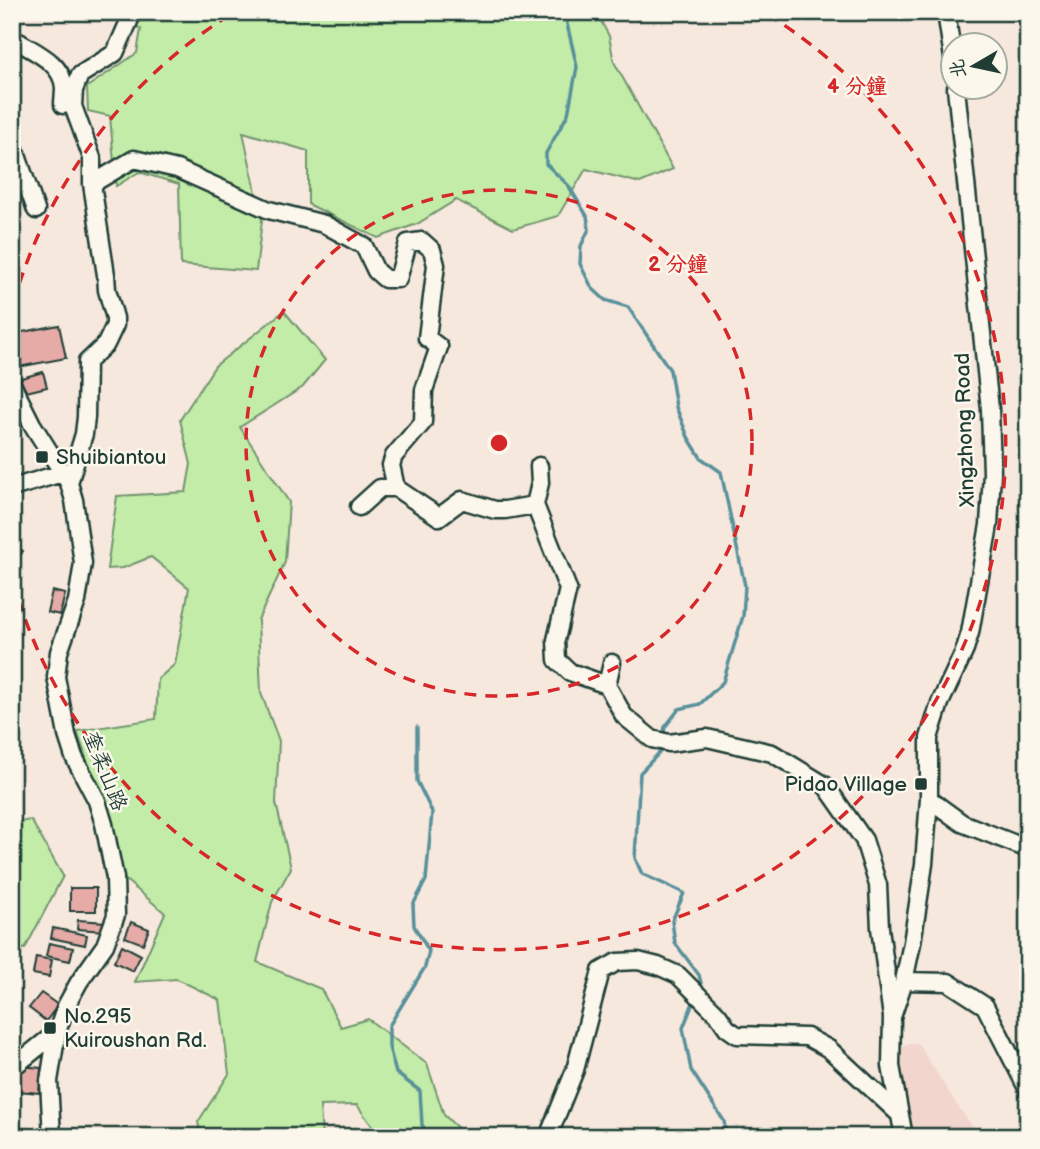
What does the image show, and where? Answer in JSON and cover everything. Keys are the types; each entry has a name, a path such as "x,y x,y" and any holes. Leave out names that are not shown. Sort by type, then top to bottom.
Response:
{"street":[{"path":"12,488 66,478 84,434 87,362 106,344 115,325 107,290 92,184 92,158 73,106 74,90 80,75 115,54 133,12"},
{"path":"946,12 949,32"},
{"path":"19,41 51,61 61,75 64,87 62,107 68,124 79,122"},
{"name":"Xingzhong Road","path":"904,1137 891,1066 892,1017 904,981 912,943 924,864 929,799 929,738 940,703 970,633 989,525 992,472 990,408 957,102"},
{"path":"12,141 36,209"},
{"path":"92,184 134,159 177,169 269,210 324,224 364,246 376,271 385,279 398,279 408,243 422,241 432,250 436,265 427,338 439,346 424,390 423,422 394,456 391,465 396,488"},
{"name":"奎柔山路","path":"12,384 32,424 66,478 74,500 83,563 78,601 59,652 56,677 66,735 74,757 97,801 115,878 116,915 105,945 79,982 66,1006 57,1032 49,1081 52,1137"},
{"path":"539,466 540,483 535,505 568,589 556,640 557,660 570,672 607,685"},
{"path":"359,506 380,488 396,488 439,517 462,500 495,510 535,505"},
{"path":"612,663 607,685 624,716 652,739 668,743 708,738 772,752 826,786 864,840 878,885 880,928 892,1017"},
{"path":"929,799 962,823 1028,849"},
{"path":"548,1137 575,1070 601,971 617,962 638,961 678,975 718,1015 727,1028 737,1035 807,1037 830,1049 898,1113"},
{"path":"904,981 948,982 985,1006 1028,1090"},
{"path":"12,1068 57,1032"}],"shaded area":[{"path":"850,12 958,12 959,17 854,21"},
{"path":"918,1043 980,1137 900,1137 894,1046"}],"green space":[{"path":"81,12 596,12 609,36 614,62 673,169 640,183 586,169 558,216 513,229 456,200 417,224 378,238 308,204 308,151 243,132 262,220 256,271 181,265 179,184 139,172 116,186 110,116 88,111 87,87 137,53 141,29 115,15"},
{"path":"284,311 325,360 303,387 240,427 289,502 285,562 258,620 261,693 279,741 276,803 291,868 272,902 257,962 321,989 341,1027 368,1019 427,1064 444,1115 467,1137 380,1137 357,1105 320,1106 322,1137 201,1137 198,1122 229,1074 220,1000 177,979 135,982 165,913 116,872 107,820 77,731 156,719 158,679 175,664 189,588 151,557 123,568 107,569 117,496 186,492 191,464 180,420 215,366"},
{"path":"31,820 63,876 25,949 12,948 12,823"}],"building":[{"path":"12,261 18,278 12,280"},
{"path":"59,325 66,358 13,368 12,334"},
{"path":"43,372 47,387 22,393 18,379"},
{"path":"12,544 23,551 14,565 12,564"},
{"path":"52,591 65,594 60,615 47,612"},
{"path":"70,888 96,888 96,911 70,911"},
{"path":"78,920 106,922 105,931 77,929"},
{"path":"131,922 149,929 143,944 125,937"},
{"path":"53,928 87,935 85,945 51,938"},
{"path":"49,943 73,948 70,961 46,956"},
{"path":"122,945 141,955 133,971 114,962"},
{"path":"36,957 52,960 49,977 33,974"},
{"path":"41,993 58,1005 46,1021 29,1008"},
{"path":"20,1066 41,1068 39,1093 18,1091"}],"waterway":[{"path":"566,12 577,67 568,114 546,153 546,164 568,185 587,216 589,229 581,246 580,264 592,288 605,300 628,307 670,370 676,407 688,437 701,458 721,472 745,586 743,616 723,682 700,704 679,709 665,727 663,738"},
{"path":"417,727 417,781 432,812 426,880 413,905 414,926 429,951 425,967 389,1026 389,1047 396,1073 420,1091 422,1125 431,1137"},
{"path":"661,745 660,752 640,773 635,858 642,874 684,893 672,921 675,943 699,975 699,987"},
{"path":"695,998 683,1028 691,1070 724,1121 726,1137"}],"place":[{"name":"Shuibiantou","path":"42,457"},
{"name":"Pidao Village","path":"921,784"},
{"name":"No.295 Kuiroushan Rd.","path":"50,1028"}]}
